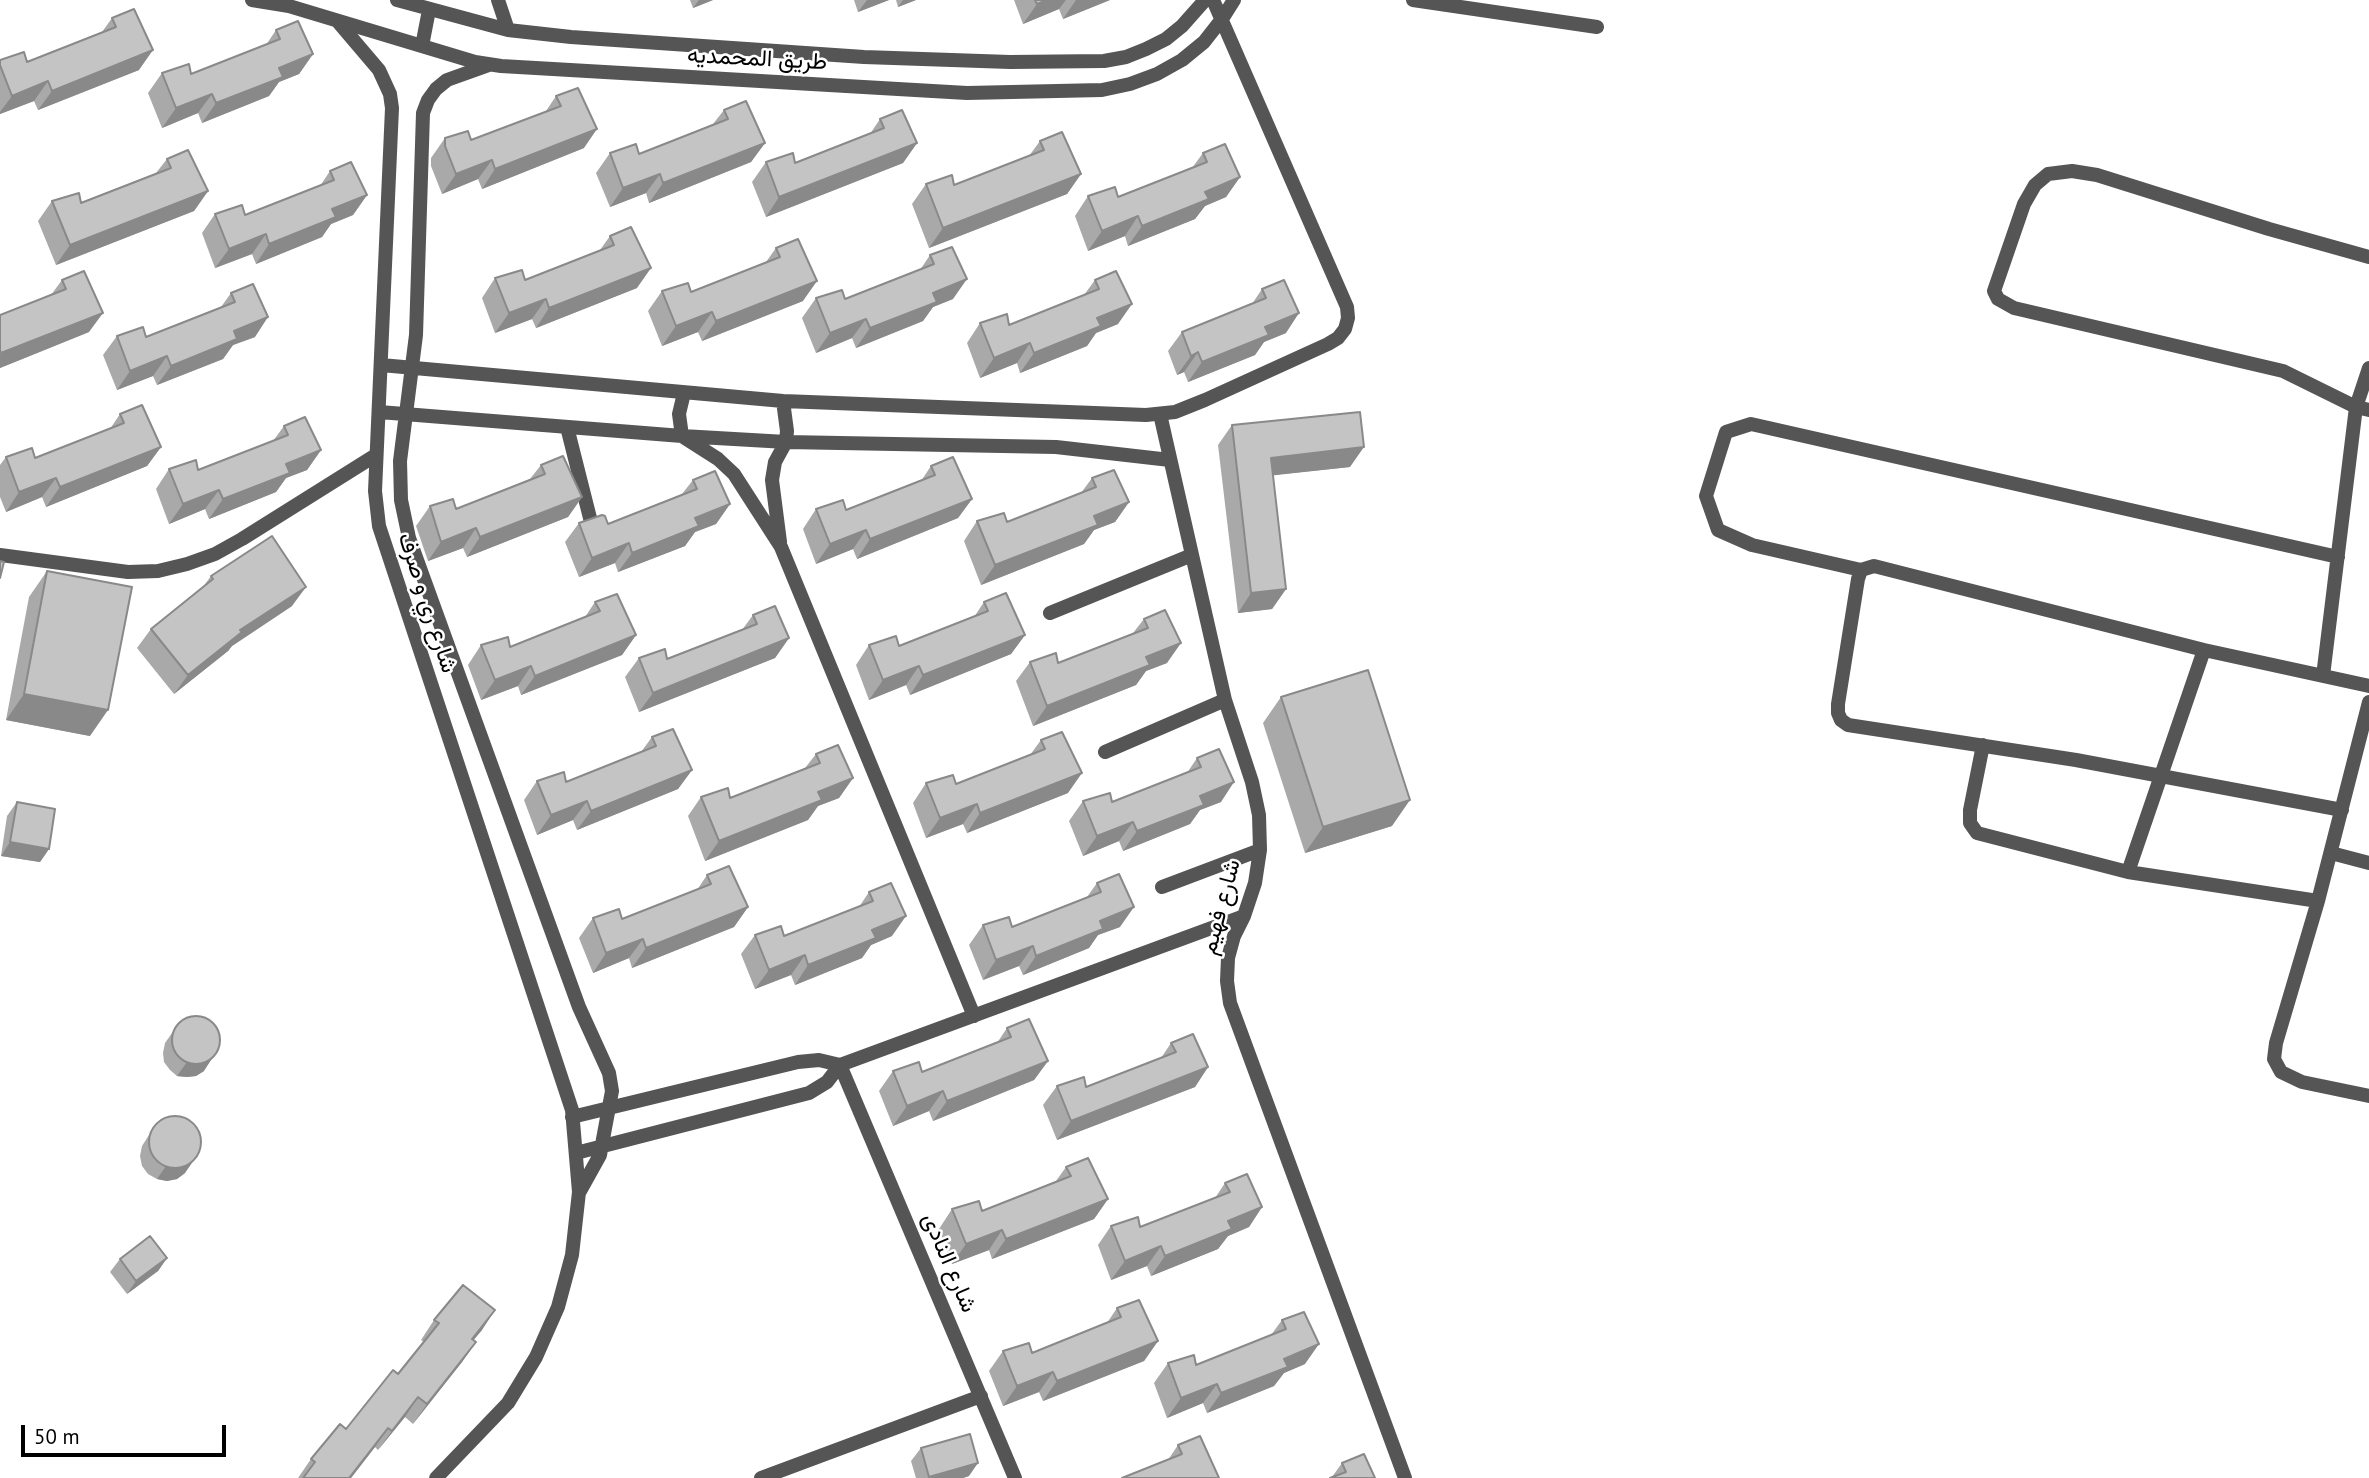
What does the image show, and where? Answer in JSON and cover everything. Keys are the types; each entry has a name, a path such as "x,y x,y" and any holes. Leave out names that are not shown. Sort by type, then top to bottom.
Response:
{"street":[{"name":"طريق المحمديه","path":"252,0 289,6 339,23 489,65 967,93 1102,90 1130,85 1182,60 1204,42 1234,0"},
{"name":"طريق المحمديه","path":"397,0 508,30 571,37 864,57 1010,62 1104,61 1136,53 1166,39 1182,26 1205,0"},
{"path":"498,0 508,30"},
{"path":"381,365 783,401 1160,414 1188,407 1328,344 1338,338 1345,329 1348,318 1347,307 1213,0"},
{"path":"1413,0 1597,27"},
{"path":"422,47 429,10"},
{"name":"شارع ري و صرف","path":"339,23 379,70 390,94 392,108 375,491 383,543 559,1070 572,1117 579,1192 572,1255 558,1307 536,1357 508,1403 436,1478"},
{"name":"شارع ري و صرف","path":"489,65 447,80 436,89 423,113 416,334 400,480 401,500 409,538 579,1007 609,1073 612,1091 600,1156 579,1192"},
{"path":"2362,409 2283,371 2014,308 1998,299 1994,291 2020,214 2035,185 2048,174 2072,172 2097,175 2369,257"},
{"path":"2323,676 2338,557 2369,368"},
{"path":"684,393 679,414 682,436 718,459 734,474 781,547 974,1016"},
{"path":"781,547 772,480 775,462 786,442 788,421 783,401"},
{"path":"379,412 786,442 1056,447 1170,460"},
{"name":"شارع فهيم","path":"1160,414 1225,700 1252,782 1259,815 1260,850 1255,883 1228,958 1230,1003 1405,1478"},
{"path":"2338,557 1751,424 1726,432 1706,496 1718,530 1752,545 1861,570 1874,566 2204,650 2369,686"},
{"path":"567,426 592,526"},
{"path":"0,555 128,572 158,571 187,564 215,554 242,539 376,455"},
{"path":"1050,613 1192,555"},
{"path":"1861,570 1838,704 1841,720 1848,725 2162,775 2342,810"},
{"path":"2128,872 2204,650"},
{"path":"1105,752 1225,700"},
{"path":"2369,702 2318,901 2276,1043 2274,1059 2281,1072 2302,1082 2369,1096"},
{"path":"1983,745 1970,810 1970,823 1977,833 2128,872 2318,901"},
{"path":"1162,887 1260,850"},
{"path":"2331,853 2369,863"},
{"path":"576,1153 809,1093 827,1082 840,1065 1244,916"},
{"path":"572,1117 798,1062 819,1060 840,1065"},
{"name":"شارع النادى","path":"840,1065 1016,1478"},
{"path":"761,1478 981,1396"}],"building":[{"path":"134,9 153,50 52,91 48,81 12,96 0,60 24,52 27,62 116,27 112,18"},
{"path":"298,21 313,54 279,68 283,77 216,103 212,94 176,108 162,73 189,64 191,74 280,39 276,30"},
{"path":"578,88 597,129 495,169 492,160 456,174 445,146 445,138 468,131 471,140 561,106 556,96"},
{"path":"746,101 765,143 663,183 660,174 623,188 610,153 636,144 639,154 728,119 724,110"},
{"path":"902,110 917,143 779,197 766,162 793,153 795,163 884,128 880,119"},
{"path":"1062,132 1081,174 943,228 926,184 952,175 954,185 1044,150 1040,141"},
{"path":"1225,144 1240,177 1205,192 1209,199 1142,226 1138,216 1102,231 1088,196 1115,187 1118,197 1207,162 1203,153"},
{"path":"188,150 208,191 70,245 52,201 79,193 81,203 171,168 167,159"},
{"path":"351,162 367,195 332,209 336,217 269,244 266,234 229,249 215,214 242,205 245,215 334,180 330,171"},
{"path":"631,227 651,268 549,308 546,299 509,313 495,278 522,270 525,280 614,245 610,236"},
{"path":"798,239 817,281 716,321 712,312 676,326 662,291 688,283 691,292 780,257 776,248"},
{"path":"952,247 967,279 933,293 937,302 870,328 866,319 830,333 816,298 842,290 845,299 934,264 930,255"},
{"path":"84,271 103,313 1,353 0,315 66,289 62,280"},
{"path":"1116,271 1132,304 1097,318 1101,326 1034,353 1030,343 994,358 980,323 1007,314 1009,325 1099,289 1095,280"},
{"path":"1284,280 1299,313 1265,327 1269,335 1202,362 1198,352 1191,356 1182,332 1266,298 1262,289"},
{"path":"253,284 268,317 234,331 237,339 171,366 167,356 130,371 117,336 143,327 146,337 235,302 231,293"},
{"path":"142,405 161,447 60,487 56,478 19,492 6,457 32,448 35,458 124,423 120,414"},
{"path":"1360,412 1364,447 1271,458 1286,589 1251,593 1232,425"},
{"path":"305,417 321,450 286,464 290,473 223,499 219,490 183,504 169,469 196,460 198,470 288,435 284,426"},
{"path":"563,456 582,497 480,537 476,528 441,542 430,506 453,499 456,509 545,474 541,465"},
{"path":"953,457 972,499 870,539 866,530 830,544 816,509 843,500 846,510 935,475 931,466"},
{"path":"1114,470 1129,502 1094,516 1098,525 995,565 977,521 1004,513 1007,522 1096,487 1092,478"},
{"path":"715,471 730,504 695,518 699,526 632,553 629,543 592,558 579,523 602,515 608,524 697,489 693,480"},
{"path":"272,536 306,587 240,630 242,632 188,675 151,629 213,579 211,576"},
{"path":"0,561 4,562 0,578"},
{"path":"47,571 132,587 108,710 24,694"},
{"path":"1006,593 1025,635 923,675 919,666 883,680 869,645 896,636 899,646 988,611 984,602"},
{"path":"617,594 636,635 535,676 531,666 495,680 481,645 508,637 510,647 600,611 595,602"},
{"path":"775,606 789,638 653,693 639,658 665,649 667,659 757,624 753,615"},
{"path":"1165,610 1181,643 1146,657 1150,665 1047,706 1030,662 1056,653 1058,663 1148,628 1144,619"},
{"path":"1368,670 1410,800 1323,827 1281,697"},
{"path":"673,729 692,770 591,811 587,801 551,815 537,781 564,772 566,782 656,746 652,737"},
{"path":"1062,732 1082,773 980,813 977,804 940,818 926,783 953,775 956,784 1045,749 1041,740"},
{"path":"838,745 853,778 818,792 822,800 719,841 701,797 728,788 730,798 820,763 816,754"},
{"path":"1219,749 1234,782 1200,796 1204,805 1137,831 1133,822 1097,836 1083,801 1110,793 1112,802 1201,767 1197,758"},
{"path":"17,802 55,809 49,849 10,842"},
{"path":"729,866 748,907 646,948 643,939 606,953 593,918 619,909 622,919 711,884 707,875"},
{"path":"1119,874 1134,907 1100,921 1103,929 1036,956 1033,946 996,960 983,925 1009,917 1012,927 1101,892 1097,883"},
{"path":"891,883 906,916 872,930 876,938 808,965 805,955 769,970 755,935 781,926 784,936 873,901 869,892"},
{"path":"196,1016 213,1023 220,1040 213,1057 196,1064 179,1057 172,1040 179,1023"},
{"path":"1029,1019 1048,1061 947,1101 943,1091 907,1106 893,1071 919,1062 922,1072 1011,1037 1007,1028"},
{"path":"1193,1034 1208,1067 1071,1121 1057,1086 1084,1077 1086,1087 1176,1052 1171,1043"},
{"path":"175,1116 185,1118 193,1124 199,1132 199,1152 193,1160 185,1166 175,1168 165,1166 157,1160 151,1152 149,1142 151,1132 157,1124 165,1118"},
{"path":"1088,1158 1108,1199 1006,1239 1002,1230 966,1244 952,1209 979,1201 982,1211 1071,1176 1066,1167"},
{"path":"1247,1174 1262,1207 1228,1221 1232,1229 1165,1256 1161,1246 1125,1261 1111,1226 1138,1217 1140,1227 1230,1192 1225,1183"},
{"path":"150,1236 167,1258 136,1281 120,1259"},
{"path":"463,1285 495,1310 472,1339 476,1342 427,1404 418,1397 392,1431 388,1428 349,1478 303,1478 315,1462 311,1459 340,1424 346,1429 393,1370 398,1374 439,1323 434,1320"},
{"path":"1139,1300 1158,1341 1057,1381 1053,1372 1017,1386 1003,1351 1029,1343 1032,1353 1121,1317 1117,1308"},
{"path":"1304,1312 1319,1344 1284,1359 1288,1367 1221,1393 1217,1384 1181,1398 1168,1363 1194,1355 1196,1365 1286,1329 1282,1320"},
{"path":"970,1434 978,1463 929,1477 921,1448"},
{"path":"1200,1436 1219,1478 1122,1478 1182,1454 1178,1445"},
{"path":"1364,1454 1375,1478 1330,1478 1346,1472 1342,1463"}]}
